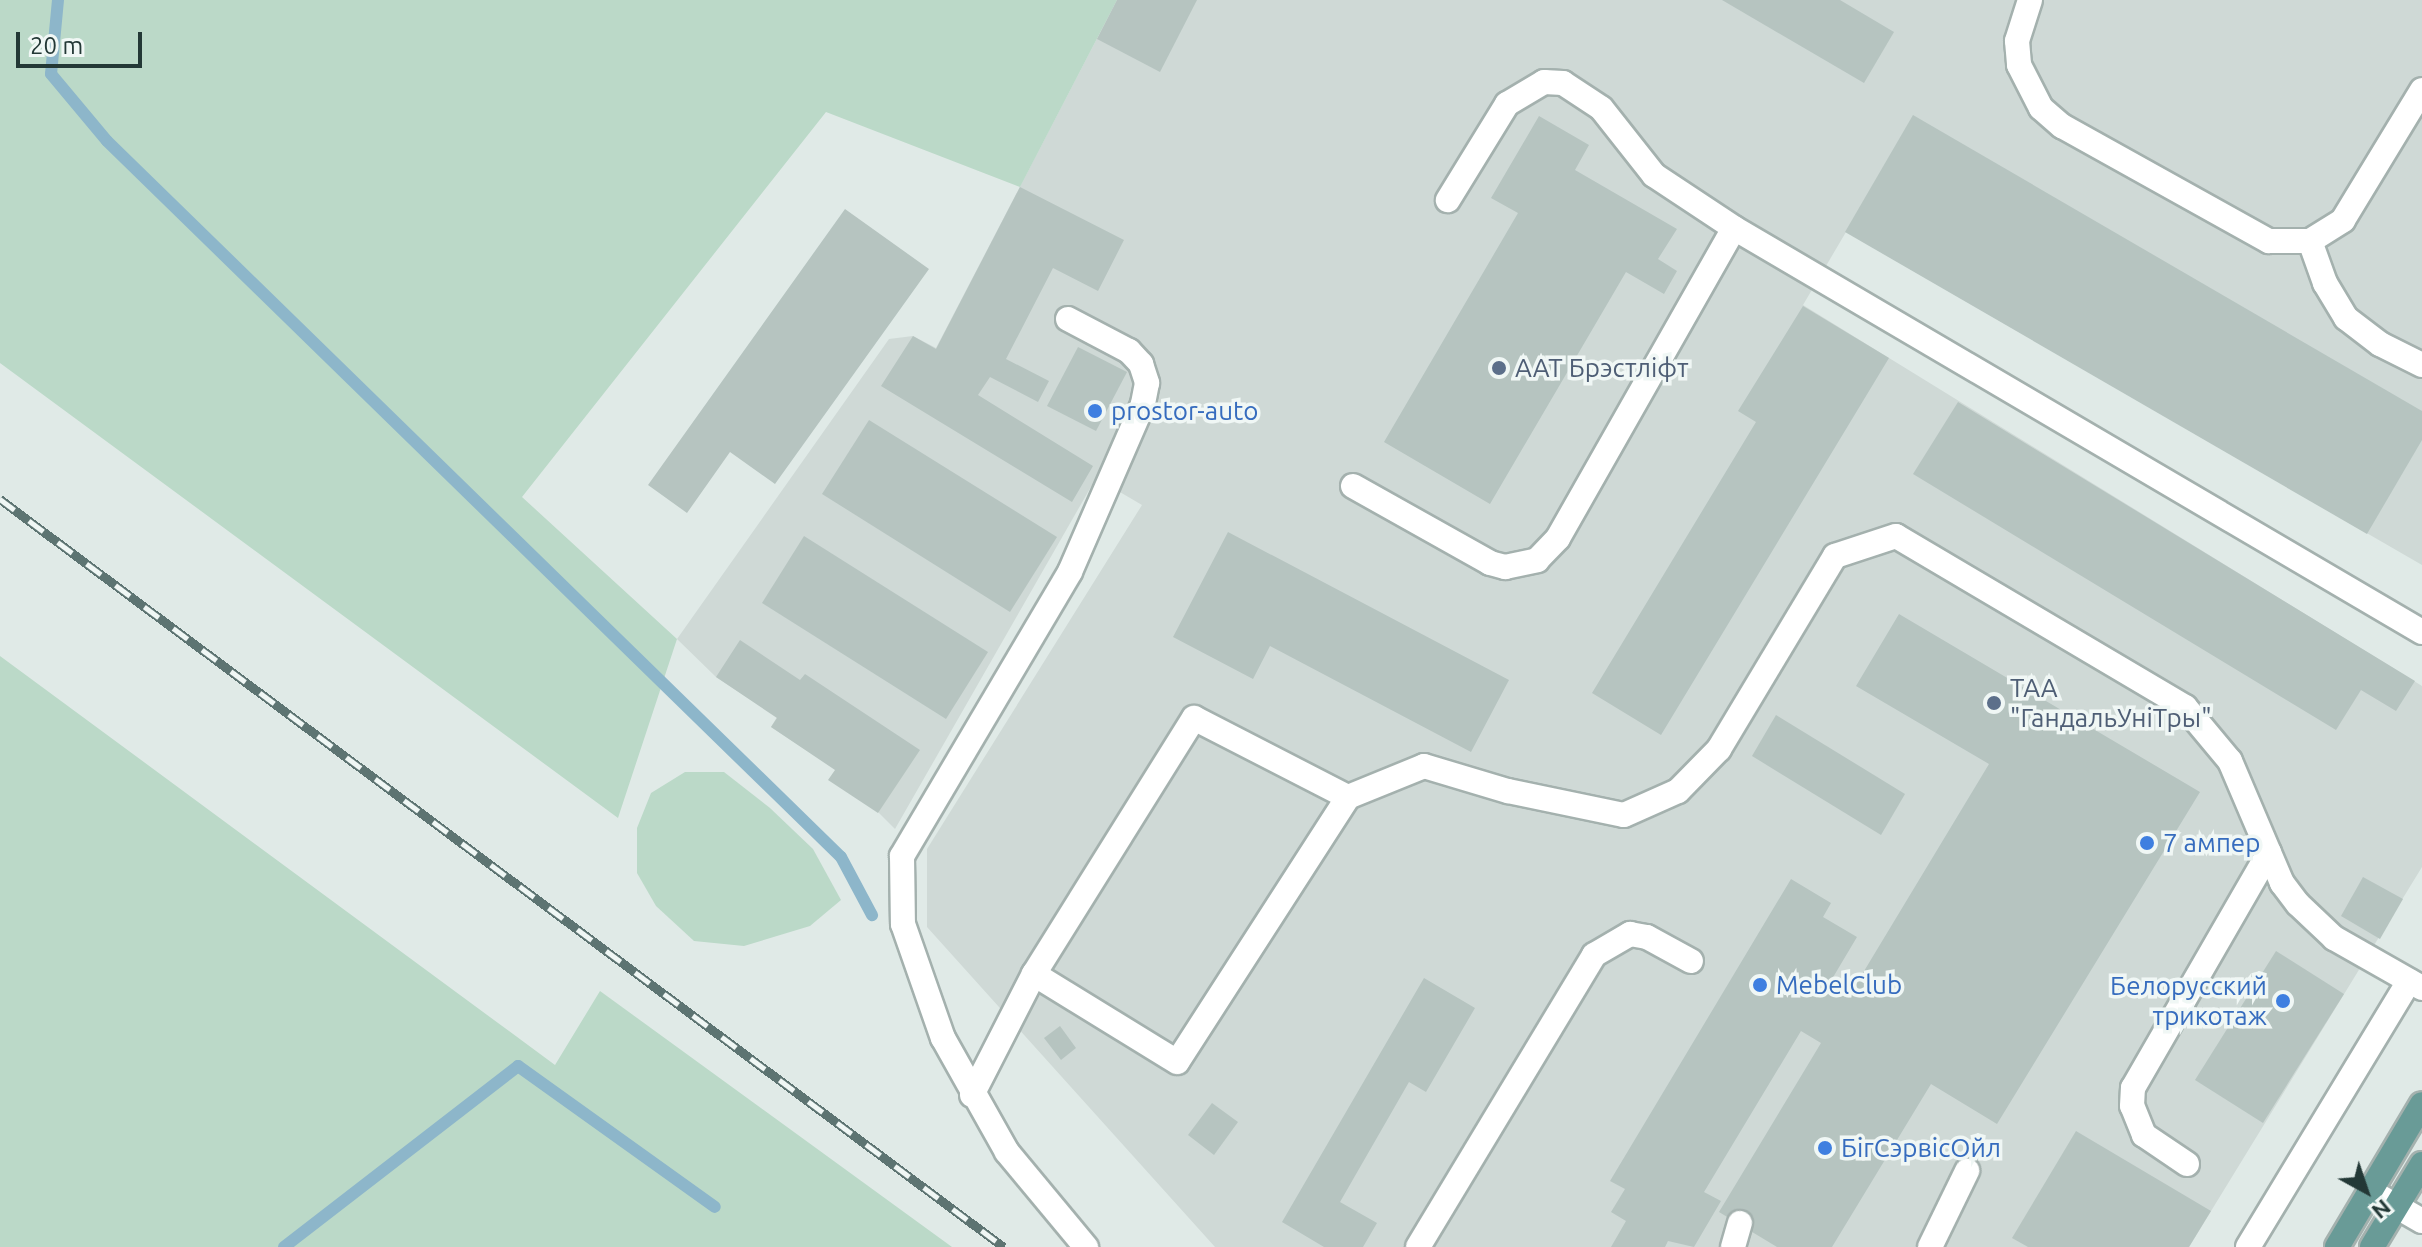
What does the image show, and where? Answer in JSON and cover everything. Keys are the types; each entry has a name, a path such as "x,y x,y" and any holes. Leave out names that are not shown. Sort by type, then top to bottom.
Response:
{"main road":[{"path":"2337,1247 2422,1104"},
{"path":"2372,1247 2422,1164"}],"lane":[{"path":"2030,0 2017,41 2019,65 2034,98 2062,126 2251,235 2289,245 2310,241 2348,213 2422,90"},
{"path":"1448,200 1507,104 1544,82 1563,83 1601,108 1654,175 1734,228 2422,632"},
{"path":"1353,486 1490,563 1505,567 1537,560 1558,538 1734,228"},
{"path":"2310,241 2325,283 2346,318 2380,344 2422,365"},
{"path":"1068,319 1129,351 1141,364 1147,383 1143,404 1070,572 902,856 903,924 938,1024 972,1095 1007,1152 1086,1247"},
{"path":"1034,974 1177,1062 1348,797 1424,766 1508,791 1624,815 1678,791 1719,749 1835,556 1896,536 2185,707 2230,761 2282,883 2315,923 2416,984 2248,1247"},
{"path":"972,1095 1034,974 1194,718 1348,797"},
{"path":"2187,1164 2144,1135 2134,1114 2133,1088 2269,852"},
{"path":"1418,1247 1594,955 1630,934 1647,937 1691,961"},
{"path":"1930,1247 1967,1171"},
{"path":"2370,1191 2422,1221"},
{"path":"1733,1247 1740,1223"}],"shaded area":[{"path":"1117,0 2422,0 2422,565 1846,232 1803,305 2422,686 2422,867 2189,1247 1215,1247 927,927 927,849 1142,505 1096,478 895,829 835,769 771,727 777,717 716,677 677,639 889,339 913,336 936,348"}],"green space":[{"path":"0,0 1117,0 1020,187 826,112 522,497 677,639 618,818 0,363"},
{"path":"0,656 555,1065 600,991 952,1247 0,1247"},
{"path":"685,772 724,772 770,808 813,849 841,900 810,926 744,946 694,941 656,906 637,873 637,828 651,793"}],"building":[{"path":"1117,0 1197,0 1160,72 1097,39"},
{"path":"1722,0 1840,0 1894,32 1864,83"},
{"path":"1913,115 2422,411 2422,440 2367,534 1845,232"},
{"name":"ААТ Брэстліфт","path":"1539,116 1589,145 1575,170 1677,229 1658,259 1677,271 1664,294 1626,272 1490,504 1384,442 1518,213 1491,198"},
{"path":"1020,187 1124,240 1098,291 1053,268 1006,359 1049,381 1038,402 990,377 978,395 1093,466 1072,502 881,386 913,336 936,349"},
{"path":"845,209 929,269 775,484 730,452 687,513 648,485"},
{"path":"1803,306 1889,358 1661,735 1592,693 1756,422 1738,411"},
{"path":"1078,347 1127,372 1096,431 1047,406"},
{"path":"1958,402 2415,681 2396,711 2361,690 2336,730 1913,474"},
{"path":"869,420 1057,537 1010,612 822,494"},
{"path":"1228,532 1509,680 1471,752 1270,646 1253,679 1173,637"},
{"path":"804,536 988,652 946,719 762,603"},
{"path":"1899,614 2200,792 1997,1124 1931,1084 1832,1247 1777,1247 1719,1212 1821,1043 1801,1031 1704,1192 1721,1201 1694,1247 1668,1241 1665,1247 1611,1247 1626,1221 1611,1212 1625,1189 1610,1181 1791,879 1831,903 1823,917 1857,937 1832,979 1852,991 1989,764 1856,686"},
{"path":"740,640 800,680 805,674 920,750 878,813 828,780 835,770 771,727 777,718 716,677"},
{"path":"1776,715 1905,794 1881,835 1752,756"},
{"path":"2363,877 2403,899 2380,939 2341,916"},
{"path":"2276,951 2344,994 2263,1123 2195,1080"},
{"path":"1424,978 1475,1008 1426,1092 1409,1082 1340,1202 1377,1223 1363,1247 1324,1247 1282,1222"},
{"path":"1060,1026 1076,1048 1061,1060 1044,1038"},
{"path":"1212,1103 1238,1122 1214,1155 1188,1135"},
{"path":"2076,1131 2211,1211 2189,1247 2028,1247 2012,1238"}],"waterway":[{"path":"58,0 51,74 107,141 841,857 872,915"},
{"path":"284,1247 518,1066 715,1207"}],"railway":[{"path":"0,499 1004,1247"}],"place":[{"name":"ААТ Брэстліфт","path":"1499,368"},
{"name":"prostor-auto","path":"1095,411"},
{"name":"ТАА \"ГандальУніТры\"","path":"1994,703"},
{"name":"7 ампер","path":"2147,843"},
{"name":"MebelClub","path":"1760,985"},
{"name":"Белорусский трикотаж","path":"2283,1001"},
{"name":"БігСэрвісОйл","path":"1825,1148"}]}
